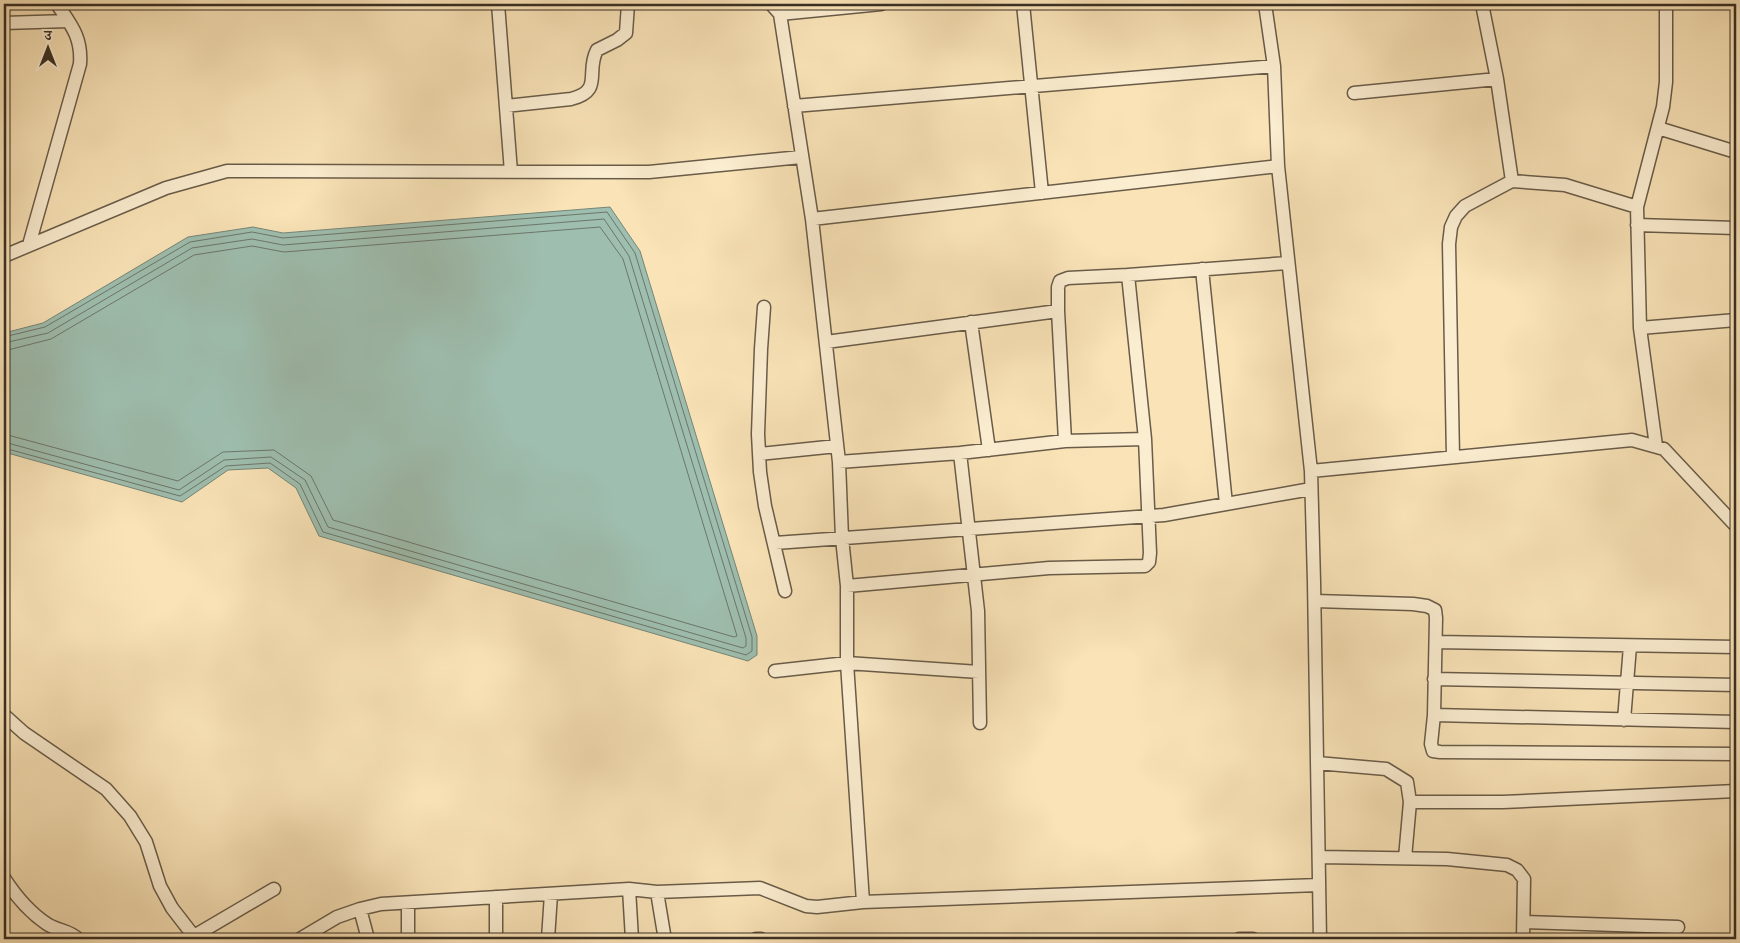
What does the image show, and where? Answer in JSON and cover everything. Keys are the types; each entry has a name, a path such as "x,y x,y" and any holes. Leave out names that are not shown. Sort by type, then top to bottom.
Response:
{"street":[{"path":"30,245 80,64 80,48 68,21 57,4"},
{"path":"498,4 511,172"},
{"path":"506,106 571,99 587,93 592,83 592,65 597,50 617,40 626,32 628,4"},
{"path":"771,4 780,14 812,218 839,462 842,538 848,586 846,663 863,902"},
{"path":"780,14 881,4"},
{"path":"1023,4 1042,193"},
{"path":"1265,4 1274,66 1278,166 1311,471 1320,939"},
{"path":"1482,4 1497,79 1512,181"},
{"path":"1656,446 1640,328 1637,207 1663,107 1666,82 1666,4"},
{"path":"4,23 68,21"},
{"path":"794,106 1274,66"},
{"path":"1354,93 1497,79"},
{"path":"1658,128 1736,152"},
{"path":"4,256 166,188 227,171 649,172 801,157"},
{"path":"812,218 1278,166"},
{"path":"1452,457 1449,244 1451,227 1456,216 1465,206 1512,181 1565,185 1637,207"},
{"path":"1638,225 1736,228"},
{"path":"1065,441 1058,311 1058,287 1060,281 1068,278 1288,263"},
{"path":"1202,269 1226,504"},
{"path":"848,586 1049,568 1145,566 1149,562 1146,438 1128,275"},
{"path":"764,307 758,434 760,472 785,591"},
{"path":"826,342 1058,311"},
{"path":"1640,328 1736,320"},
{"path":"971,322 989,450"},
{"path":"839,462 960,453 1065,441 1146,438"},
{"path":"1311,471 1632,440 1664,449 1736,526"},
{"path":"759,454 837,446"},
{"path":"960,453 978,611 980,723"},
{"path":"775,544 1164,514 1311,489"},
{"path":"1315,601 1427,606 1435,610 1434,715 1431,744 1433,751 1736,754"},
{"path":"1436,642 1736,647"},
{"path":"1624,720 1630,646"},
{"path":"775,671 846,663 979,672"},
{"path":"1434,679 1736,685"},
{"path":"4,714 24,733 106,789 130,816 146,842 160,886 192,938 274,889"},
{"path":"1434,715 1736,722"},
{"path":"1317,763 1386,769 1407,782 1410,802 1405,858"},
{"path":"1410,802 1503,802 1736,791"},
{"path":"1319,857 1447,859 1507,865 1517,870 1524,879 1523,939"},
{"path":"4,878 17,898 48,925 72,933 78,939"},
{"path":"300,939 337,917 381,904 629,889 657,892 760,888 806,906 817,907 863,902 1319,886"},
{"path":"629,889 632,939"},
{"path":"657,892 666,939"},
{"path":"548,939 550,894"},
{"path":"496,897 496,939"},
{"path":"408,903 408,939"},
{"path":"360,909 368,939"},
{"path":"1524,922 1678,927"},
{"path":"756,939 761,939"},
{"path":"1238,939 1253,939"}],"water":[{"path":"610,207 640,251 757,636 757,655 748,661 319,536 296,488 268,468 228,470 182,502 4,452 4,333 43,323 188,237 253,227 283,233"}]}
